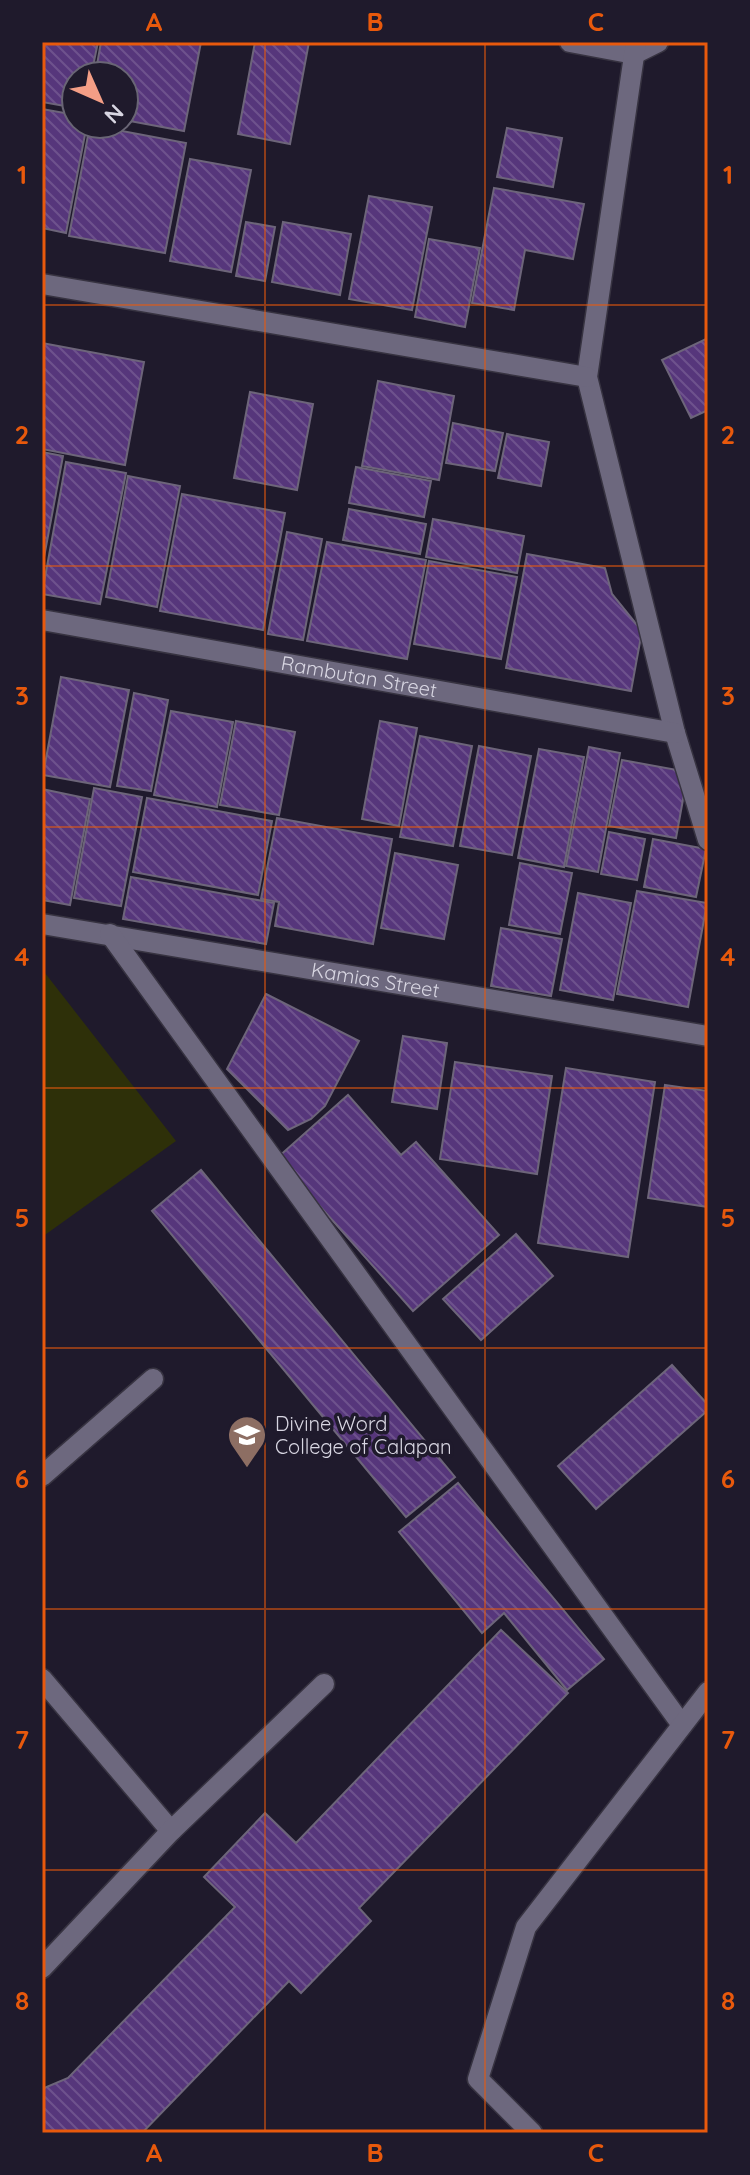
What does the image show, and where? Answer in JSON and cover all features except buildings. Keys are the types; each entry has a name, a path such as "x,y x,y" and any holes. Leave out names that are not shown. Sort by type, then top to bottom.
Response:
{"street":[{"path":"570,42 635,48 658,42"},
{"path":"635,48 587,377 675,733 708,840"},
{"path":"42,284 587,377"},
{"name":"Rambutan Street","path":"42,620 675,733"},
{"name":"Kamias Street","path":"42,924 708,1036"},
{"path":"110,934 682,1725"},
{"path":"42,1476 153,1379"},
{"path":"42,1679 171,1831"},
{"path":"42,1968 171,1831 324,1684"},
{"path":"532,2133 478,2079 526,1927 708,1692"}],"green space":[{"path":"42,972 176,1141 42,1237"}],"place":[{"name":"Divine Word College of Calapan","path":"247,1469"}]}
